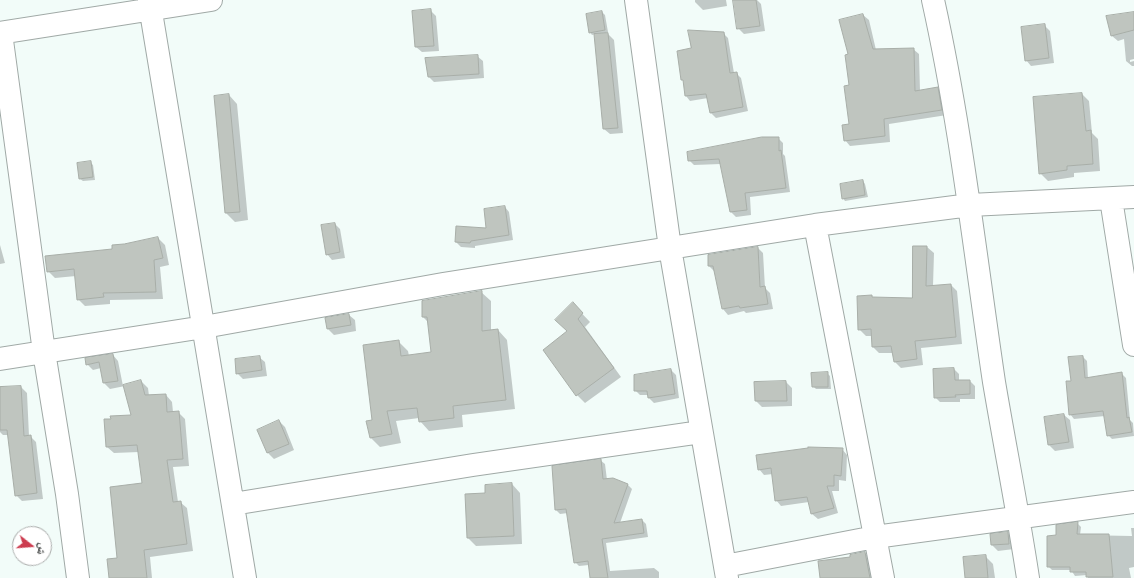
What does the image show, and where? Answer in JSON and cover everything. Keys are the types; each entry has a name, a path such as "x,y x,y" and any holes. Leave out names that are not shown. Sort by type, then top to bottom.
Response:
{"street":[{"path":"78,578 67,494 44,352 1,33 150,5 211,0"},
{"path":"636,0 670,248 726,572 875,537 1134,502"},
{"path":"933,0 970,205 995,382 1028,578"},
{"path":"150,5 246,578"},
{"path":"0,359 204,327 443,284 815,224 970,205 1134,198"},
{"path":"1111,199 1134,345"},
{"path":"815,224 883,578"},
{"path":"233,504 473,465 701,432"}],"building":[{"path":"733,0 756,0 760,26 737,29"},
{"path":"431,9 434,46 415,47 412,11"},
{"path":"602,11 605,30 589,33 586,14"},
{"path":"1134,12 1134,30 1111,36 1106,16"},
{"path":"863,14 873,49 914,48 915,91 938,87 942,110 884,119 885,136 844,141 842,125 849,124 844,86 849,85 845,55 848,54 839,20"},
{"path":"1045,24 1049,58 1025,61 1021,27"},
{"path":"688,30 724,32 730,73 737,72 743,107 710,113 706,94 685,96 677,51 691,48"},
{"path":"608,33 618,128 603,129 594,34"},
{"path":"478,55 479,74 428,77 425,58"},
{"path":"1082,93 1086,131 1091,130 1093,164 1067,166 1067,170 1039,174 1033,97"},
{"path":"229,94 240,212 225,213 214,96"},
{"path":"762,137 779,137 779,151 781,150 786,188 745,193 747,210 730,212 719,159 688,161 687,152"},
{"path":"91,161 93,177 79,179 77,163"},
{"path":"863,180 865,195 842,199 840,184"},
{"path":"505,206 509,235 471,241 470,243 455,242 456,226 486,228 484,209"},
{"path":"335,223 340,252 326,255 321,225"},
{"path":"158,237 163,258 154,260 156,292 103,293 104,297 77,300 74,269 47,272 45,256 112,249 112,245"},
{"path":"913,246 927,246 926,286 951,284 956,337 915,341 917,359 894,362 891,346 872,347 871,329 858,330 857,296 872,295 872,297 912,298"},
{"path":"758,247 760,287 765,286 768,304 722,309 713,266 708,266 708,255"},
{"path":"482,291 482,331 498,329 506,400 453,406 454,418 419,422 417,408 387,411 392,434 370,438 366,421 372,420 363,345 399,340 401,356 431,352 427,317 422,317 422,301"},
{"path":"573,302 583,313 578,319 614,368 576,396 543,350 567,331 555,320"},
{"path":"349,314 351,325 327,329 325,318"},
{"path":"113,354 118,381 103,383 99,362 86,365 85,358"},
{"path":"260,356 262,370 236,374 235,359"},
{"path":"1083,356 1085,378 1122,372 1127,418 1129,417 1132,432 1107,436 1103,411 1069,415 1066,381 1071,381 1068,357"},
{"path":"954,368 955,380 970,380 970,394 955,395 956,397 934,398 933,369"},
{"path":"671,369 675,394 648,398 647,391 634,391 634,375"},
{"path":"828,372 828,387 812,387 811,373"},
{"path":"141,380 145,395 166,394 167,412 179,411 183,459 167,460 173,502 181,501 187,544 144,550 147,578 109,578 107,559 117,558 110,487 142,483 137,445 106,447 104,419 111,419 110,416 131,415 123,385"},
{"path":"786,381 787,401 755,401 754,382"},
{"path":"21,386 24,436 31,435 37,493 15,496 7,430 0,430 0,387"},
{"path":"1064,414 1069,442 1048,445 1044,417"},
{"path":"279,420 289,444 267,453 257,430"},
{"path":"808,447 843,448 841,476 834,475 834,486 827,486 834,508 811,514 807,497 775,501 771,468 758,470 756,455"},
{"path":"601,459 603,479 613,478 628,484 614,523 642,519 644,533 602,539 608,578 590,578 588,561 574,563 566,509 555,510 552,466"},
{"path":"512,483 514,536 467,538 465,494 485,493 485,485"},
{"path":"1078,522 1077,534 1109,534 1113,577 1086,577 1086,572 1070,572 1070,567 1047,567 1047,536 1056,535 1056,525"},
{"path":"1008,532 1009,544 991,545 990,534"},
{"path":"865,552 870,578 820,578 818,561 850,557 850,555"},
{"path":"986,555 988,578 965,578 963,557"}]}
